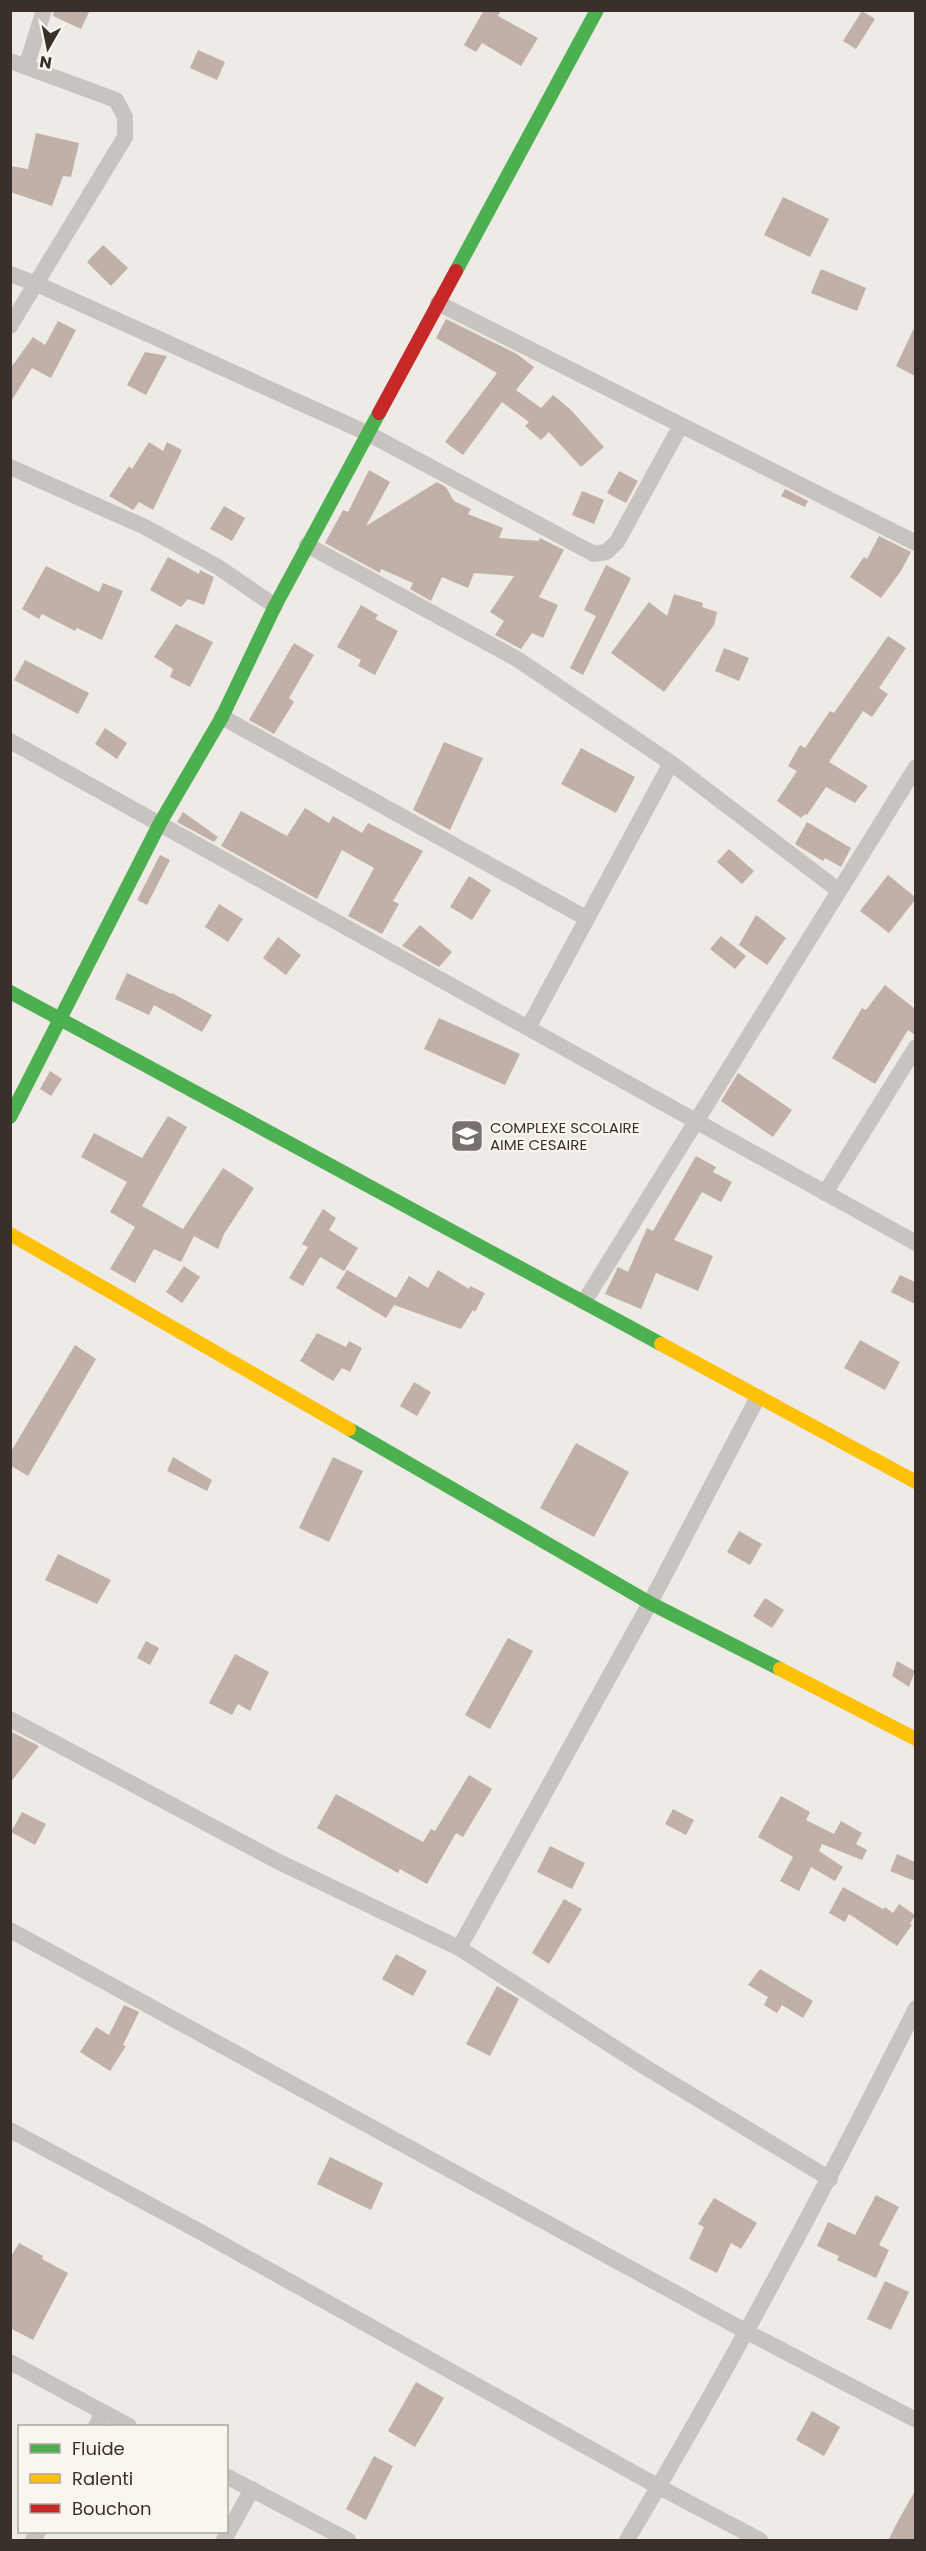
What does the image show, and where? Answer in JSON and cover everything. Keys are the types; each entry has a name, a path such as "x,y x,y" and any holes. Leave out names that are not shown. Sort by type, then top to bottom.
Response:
{"street":[{"path":"10,326 125,137 125,117 116,100 18,64 44,10"},
{"path":"10,1118 62,1020 160,823 222,717 307,545 597,10"},
{"path":"10,274 37,284 367,433 594,554 606,552 617,542 681,425"},
{"path":"438,303 915,543"},
{"path":"10,467 145,527 218,567 275,606"},
{"path":"307,545 517,659 671,763 838,890"},
{"path":"222,717 586,918"},
{"path":"10,741 915,1243"},
{"path":"528,1028 671,763"},
{"path":"584,1302 915,767"},
{"path":"10,992 915,1482"},
{"path":"825,1192 915,1047"},
{"path":"10,1234 650,1603 915,1739"},
{"path":"459,1948 650,1603 758,1396"},
{"path":"10,1719 279,1862 459,1948 645,2067 830,2179"},
{"path":"10,1930 747,2332 915,2420"},
{"path":"627,2541 747,2332 830,2179 915,2008"},
{"path":"10,2130 760,2541"},
{"path":"10,2362 99,2420 120,2425"},
{"path":"228,2477 348,2541"},
{"path":"224,2541 252,2489"}],"building":[{"path":"54,10 90,10 81,29 53,16"},
{"path":"484,10 501,10 498,16 538,38 521,66 482,43 476,52 464,45"},
{"path":"862,11 875,19 856,49 843,41"},
{"path":"198,50 225,62 217,80 190,68"},
{"path":"36,133 79,143 71,177 63,176 52,206 10,192 10,166 28,169"},
{"path":"783,197 829,219 810,257 764,235"},
{"path":"103,245 128,268 111,286 87,262"},
{"path":"821,269 866,288 857,311 811,293"},
{"path":"446,319 517,354 534,367 516,390 541,408 553,395 571,410 604,447 581,467 549,432 541,440 525,426 529,422 502,402 463,455 445,442 497,373 436,338"},
{"path":"58,321 76,330 51,378 32,368 10,403 10,369 33,337 45,345"},
{"path":"915,326 915,376 896,366"},
{"path":"145,352 167,356 146,395 127,385"},
{"path":"149,442 163,451 167,442 182,450 153,510 139,502 133,510 109,496 129,466 132,469"},
{"path":"369,470 390,482 366,526 437,482 446,487 454,501 471,509 468,514 503,528 499,538 539,541 540,538 564,550 539,597 558,605 543,638 532,633 521,649 495,635 504,621 490,612 514,576 474,573 468,588 442,577 431,601 410,589 413,583 381,569 380,573 325,543 343,510 348,512"},
{"path":"619,471 638,481 626,503 607,493"},
{"path":"785,489 808,501 805,507 781,496"},
{"path":"582,491 604,500 594,524 572,515"},
{"path":"224,506 245,518 232,541 210,529"},
{"path":"879,536 911,552 901,571 881,598 850,577 864,557 867,559"},
{"path":"168,557 199,574 200,570 214,577 204,605 188,599 181,607 150,590"},
{"path":"606,565 631,578 583,675 570,668 596,616 584,610"},
{"path":"46,566 99,592 103,583 123,591 102,640 77,628 75,631 42,614 39,619 22,609"},
{"path":"674,594 703,603 702,607 717,612 714,625 664,692 611,653 649,602 667,616"},
{"path":"361,605 378,615 375,619 398,631 375,675 358,666 361,660 337,647"},
{"path":"176,624 213,642 190,687 170,677 173,669 154,657"},
{"path":"888,636 906,648 879,688 888,694 872,717 863,711 829,762 868,786 855,803 826,787 807,815 801,818 777,801 797,771 788,766 800,745 805,748 830,711 834,713"},
{"path":"294,643 314,655 289,698 294,702 274,734 249,720"},
{"path":"724,648 749,658 739,681 715,671"},
{"path":"25,660 89,693 78,714 14,680"},
{"path":"105,728 127,743 117,759 95,744"},
{"path":"444,742 483,758 450,830 413,810"},
{"path":"581,748 635,777 616,813 561,784"},
{"path":"305,808 329,823 333,816 362,833 368,823 423,851 393,901 399,904 382,934 348,916 374,868 342,850 317,899 221,846 241,811 287,836"},
{"path":"183,812 218,837 214,842 177,822"},
{"path":"807,822 851,848 841,867 825,858 823,861 795,844"},
{"path":"729,849 754,871 742,884 717,862"},
{"path":"160,855 170,860 147,905 137,900"},
{"path":"888,875 915,897 889,933 860,911"},
{"path":"469,876 491,890 472,920 450,907"},
{"path":"219,904 243,919 228,942 205,927"},
{"path":"756,915 786,938 767,965 739,945"},
{"path":"420,925 452,952 439,967 402,946"},
{"path":"721,936 746,956 735,969 710,949"},
{"path":"278,937 301,955 286,975 263,958"},
{"path":"127,973 172,993 212,1015 202,1032 154,1005 149,1015 115,999"},
{"path":"885,985 915,1009 915,1035 908,1030 875,1084 832,1058 862,1008 866,1010"},
{"path":"439,1018 520,1054 505,1085 424,1049"},
{"path":"50,1071 62,1079 51,1096 40,1089"},
{"path":"738,1073 792,1110 773,1137 721,1101"},
{"path":"168,1116 187,1127 142,1206 183,1229 223,1168 254,1188 224,1234 218,1249 194,1236 181,1262 154,1249 135,1283 110,1269 135,1227 110,1212 127,1182 81,1157 94,1133 142,1158"},
{"path":"696,1156 716,1167 713,1172 732,1182 721,1202 702,1192 674,1240 713,1256 698,1291 656,1273 641,1309 605,1294 618,1267 628,1272 647,1228 653,1231"},
{"path":"323,1209 336,1218 329,1230 358,1248 344,1271 320,1257 303,1286 289,1278 308,1247 302,1244"},
{"path":"184,1266 200,1277 182,1303 166,1292"},
{"path":"347,1270 396,1298 409,1276 428,1288 438,1270 469,1289 470,1286 485,1293 475,1312 473,1310 461,1329 394,1305 386,1318 336,1288"},
{"path":"900,1275 915,1282 915,1304 891,1292"},
{"path":"317,1333 346,1347 349,1341 362,1348 350,1372 342,1368 333,1381 300,1361"},
{"path":"860,1340 900,1362 885,1390 844,1368"},
{"path":"75,1345 96,1359 28,1476 10,1465 10,1453"},
{"path":"414,1382 431,1392 417,1416 400,1406"},
{"path":"576,1443 629,1472 594,1537 540,1508"},
{"path":"173,1457 212,1480 207,1491 167,1471"},
{"path":"333,1457 363,1471 329,1542 299,1528"},
{"path":"739,1531 762,1544 750,1565 727,1552"},
{"path":"58,1554 111,1580 97,1604 45,1580"},
{"path":"765,1598 784,1610 772,1628 753,1616"},
{"path":"508,1638 533,1651 490,1729 465,1715"},
{"path":"146,1641 159,1648 150,1665 137,1658"},
{"path":"235,1654 269,1672 250,1711 238,1704 232,1715 209,1703"},
{"path":"897,1661 915,1671 909,1687 892,1676"},
{"path":"10,1731 39,1746 10,1783"},
{"path":"469,1775 492,1789 463,1837 456,1833 427,1884 400,1869 398,1873 317,1828 336,1794 423,1842 431,1829 435,1831"},
{"path":"781,1796 810,1812 806,1820 834,1834 841,1821 862,1833 856,1844 867,1850 862,1860 822,1844 819,1851 843,1867 835,1881 811,1867 799,1891 780,1881 793,1857 758,1837"},
{"path":"673,1809 694,1820 686,1835 665,1824"},
{"path":"22,1812 46,1824 35,1845 11,1832"},
{"path":"550,1846 585,1863 572,1889 537,1872"},
{"path":"897,1854 915,1862 915,1881 890,1871"},
{"path":"843,1887 893,1913 899,1904 915,1915 910,1924 912,1925 897,1946 849,1914 845,1922 829,1913"},
{"path":"564,1899 582,1909 549,1964 532,1953"},
{"path":"396,1954 427,1971 413,1996 382,1979"},
{"path":"760,1969 813,2001 803,2018 782,2005 777,2013 764,2005 768,1997 748,1985"},
{"path":"497,1986 519,1999 490,2056 466,2044"},
{"path":"124,2005 139,2012 123,2045 126,2046 110,2071 80,2052 96,2027 109,2035"},
{"path":"330,2157 383,2183 371,2210 317,2184"},
{"path":"876,2195 899,2207 879,2245 889,2250 876,2278 837,2260 839,2256 817,2246 828,2222 855,2235"},
{"path":"714,2198 757,2223 741,2249 731,2243 717,2273 689,2259 704,2227 698,2224"},
{"path":"19,2243 68,2273 33,2340 10,2328 10,2258"},
{"path":"885,2281 909,2292 891,2330 867,2319"},
{"path":"416,2382 444,2398 415,2447 388,2431"},
{"path":"812,2411 840,2427 824,2456 796,2440"},
{"path":"374,2456 393,2466 366,2520 346,2509"},
{"path":"915,2491 915,2541 888,2541 898,2521"}],"traffic: fast":[{"path":"456,271 597,10"},
{"path":"10,1117 160,823 222,717 275,606 379,413"},
{"path":"10,992 661,1344"},
{"path":"349,1429 650,1603 780,1669"}],"traffic: slow":[{"path":"10,1234 349,1429"},
{"path":"661,1344 916,1482"},
{"path":"780,1669 916,1739"}],"traffic: jam":[{"path":"379,413 456,271"}],"place":[{"name":"COMPLEXE SCOLAIRE AIME CESAIRE","path":"467,1136"}]}
